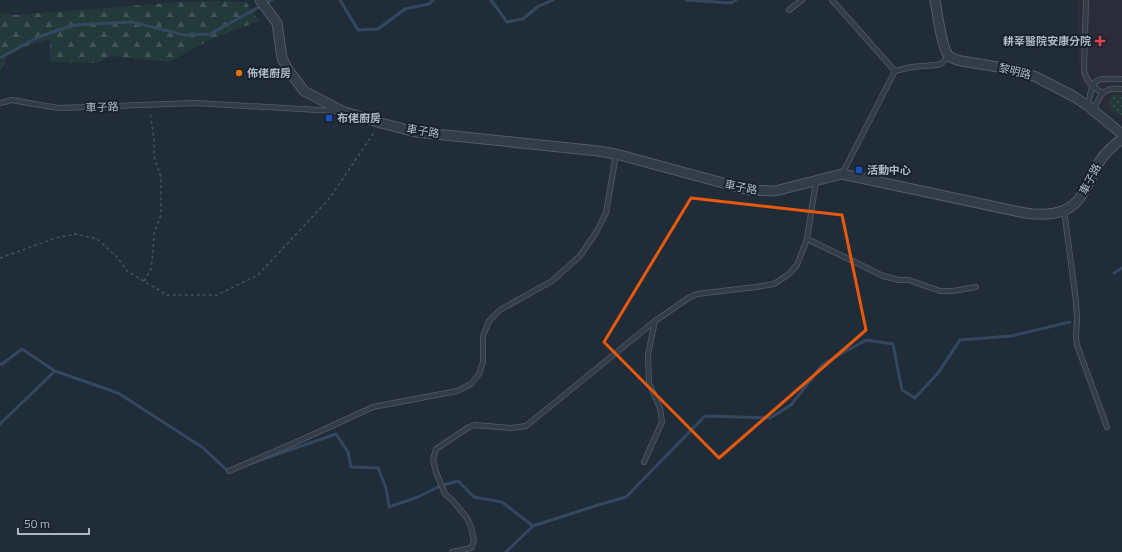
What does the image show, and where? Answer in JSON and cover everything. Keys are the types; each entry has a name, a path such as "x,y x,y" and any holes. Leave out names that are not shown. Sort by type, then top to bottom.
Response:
{"street":[{"path":"260,0 277,22 282,58 287,68 304,91 342,111"},
{"path":"935,0 944,43 949,56"},
{"name":"黎明路","path":"949,56 954,60 1017,70 1036,77 1073,96 1091,108 1122,134"},
{"name":"車子路","path":"342,111 416,132 616,154 749,190 775,191 842,174 1038,215 1053,214 1074,204 1080,198 1101,159 1112,146 1122,139"}],"lane":[{"path":"790,10 802,0"},
{"path":"832,0 895,71"},
{"path":"1086,0 1084,70 1087,80 1102,93"},
{"path":"842,174 895,71 911,67 941,64 949,56"},
{"path":"1091,108 1093,86 1096,81 1099,79 1122,79"},
{"path":"1091,108 1102,93 1109,89 1122,89"},
{"name":"車子路","path":"0,104 12,100 40,106 59,108 195,103 342,111"},
{"path":"229,471 373,407 457,391 471,384 479,374 483,362 483,336 489,321 500,310 552,281 580,256 597,231 606,213 616,154"},
{"path":"452,552 471,548 474,541 471,527 467,518 445,494 439,482 433,460 436,449 469,427 510,428 526,426 656,322 690,297 697,294 774,284 789,274 797,265 807,239 816,181"},
{"path":"1064,210 1076,301 1076,336 1107,427"},
{"path":"807,239 883,276 899,280 909,280 940,291 953,291 976,287"},
{"path":"644,462 662,422 660,408 649,383 648,355 656,322"}],"path":[{"path":"144,282 151,269 154,233 161,215 161,177 154,157 154,140 149,107"},
{"path":"0,258 56,238 75,234 97,239 118,258 126,271 167,294 217,295 258,275 328,199 381,123"}],"highlighted area":[{"path":"691,198 842,215 866,330 719,458 604,342"}],"shaded area":[{"name":"耕莘醫院安康分院","path":"1077,0 1122,0 1122,119 1104,107 1079,83"}],"green space":[{"path":"179,2 246,2 259,21 216,37 169,62 110,56 97,63 50,62 50,39 10,51 0,72 0,13 15,15"},
{"path":"1112,95 1122,95 1122,116 1110,108 1110,98"}],"waterway":[{"path":"0,58 38,37 74,25 132,22 184,35 210,34 272,0"},
{"path":"340,0 358,30 378,29 405,9 429,4 433,0"},
{"path":"491,0 507,22 523,19 537,7 553,0"},
{"path":"686,0 731,3 736,0"},
{"path":"1114,273 1122,268"},
{"path":"249,464 336,434 348,452 351,467 378,468 386,488 389,507 418,497 440,486 458,481 474,497 502,502 533,526 626,497 705,416 770,418 791,405 823,364 866,340 893,344 902,390 915,398 938,373 960,340 1011,336 1070,322"},
{"path":"0,364 22,349 55,371 118,393 202,447 229,472"},
{"path":"0,424 55,371"},
{"path":"506,552 533,526"}],"place":[{"name":"耕莘醫院安康分院","path":"1100,41"},
{"name":"佈佬廚房","path":"239,73"},
{"name":"布佬廚房","path":"329,118"},
{"name":"活動中心","path":"859,170"}]}
